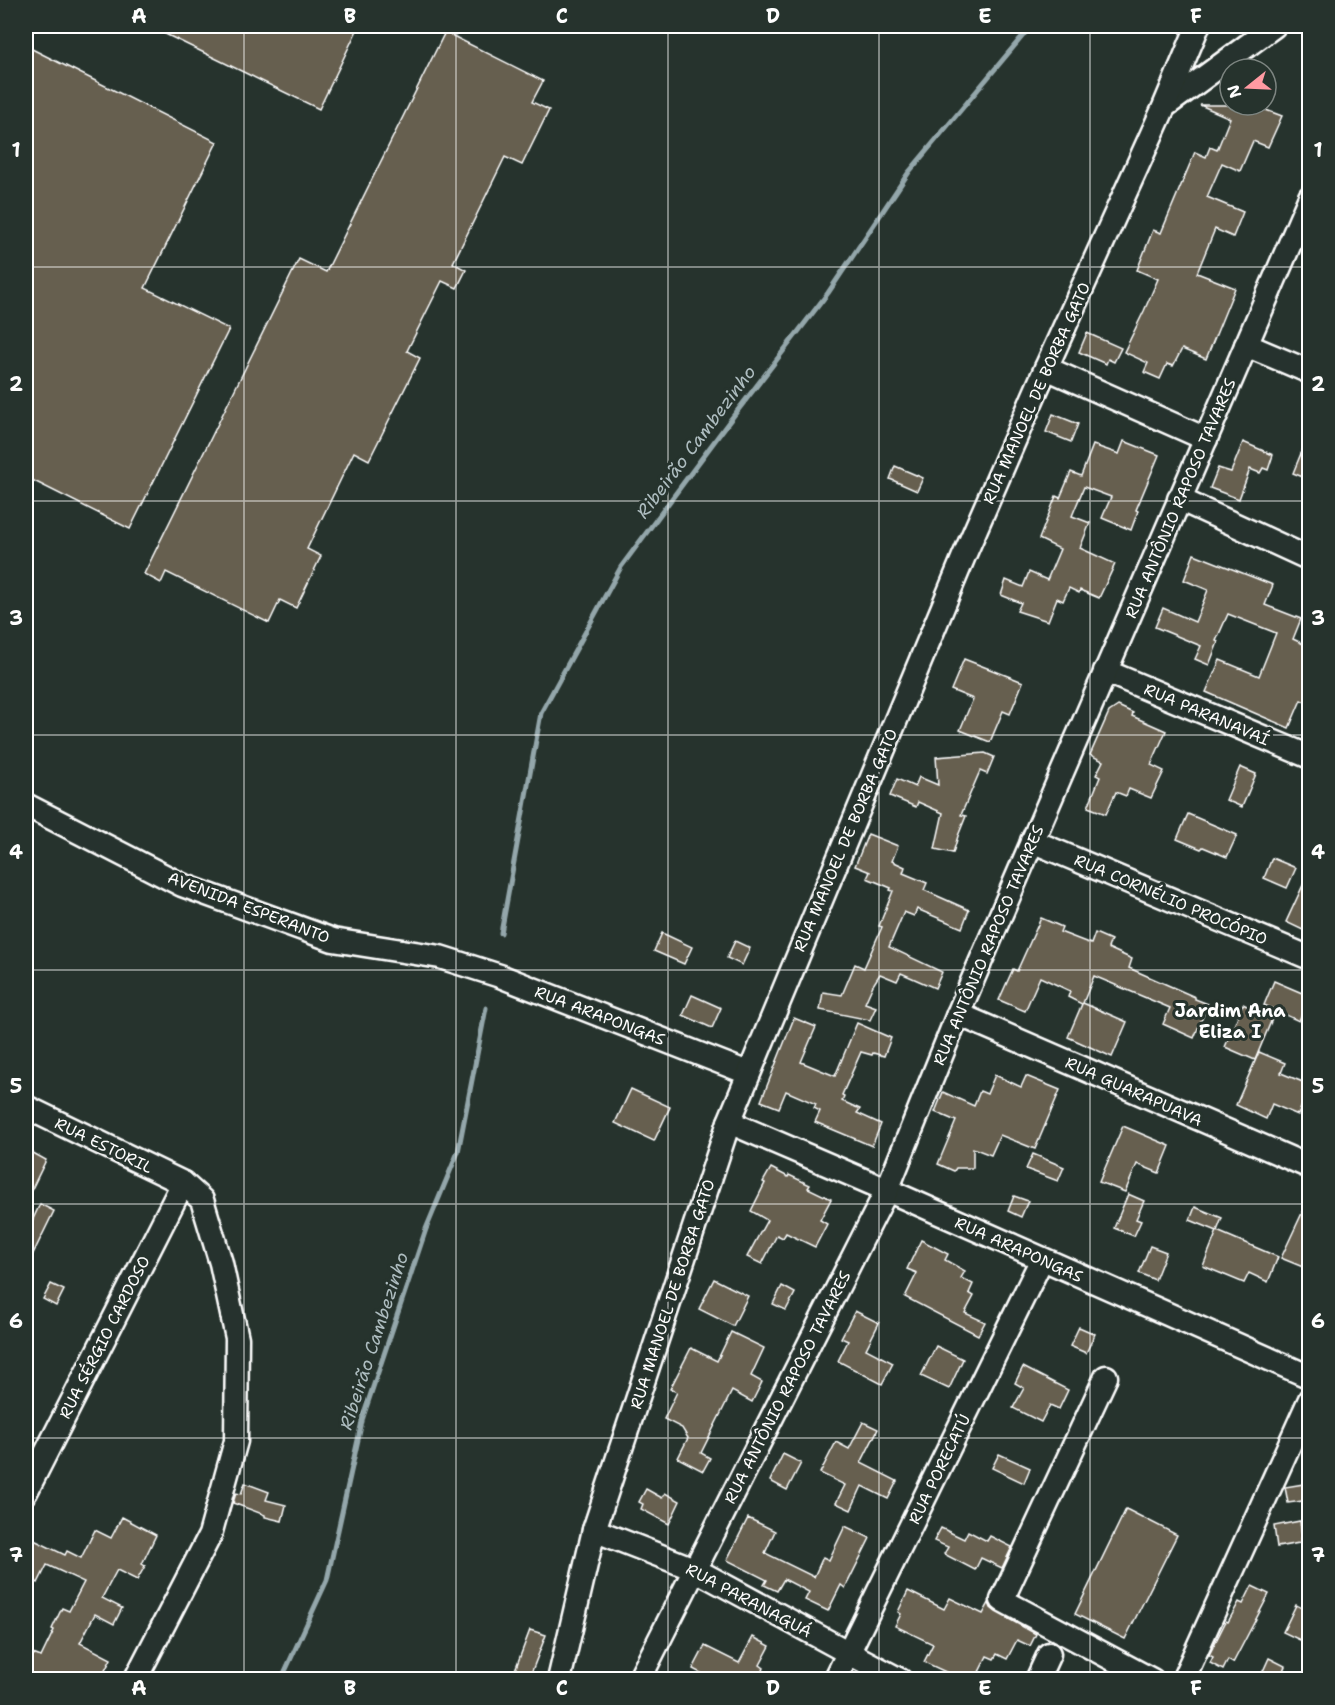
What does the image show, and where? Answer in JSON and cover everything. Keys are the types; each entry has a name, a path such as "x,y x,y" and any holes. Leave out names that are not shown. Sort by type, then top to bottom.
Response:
{"street":[{"name":"RUA MANOEL DE BORBA GATO","path":"559,1680 594,1530 729,1122 964,556 1198,26"},
{"path":"1164,107 1274,26"},
{"name":"RUA ANTÔNIO RAPOSO TAVARES","path":"639,1680 887,1190 958,1014 1310,197"},
{"path":"1246,345 1310,372"},
{"path":"1046,368 1206,439"},
{"path":"1179,500 1310,558"},
{"name":"RUA PARANAVAÍ","path":"1105,671 1310,757"},
{"name":"AVENIDA ESPERANTO","path":"26,805 182,885 333,940 440,957 485,971"},
{"name":"RUA CORNÉLIO PROCÓPIO","path":"1032,841 1310,958"},
{"name":"RUA ARAPONGAS","path":"485,971 748,1073"},
{"name":"RUA GUARAPUAVA","path":"958,1014 1310,1167"},
{"name":"RUA ESTORIL","path":"26,1107 183,1183"},
{"name":"RUA ARAPONGAS","path":"729,1122 1310,1377"},
{"path":"135,1680 210,1535 236,1441 237,1338 221,1263 202,1200 183,1183"},
{"name":"RUA SÉRGIO CARDOSO","path":"26,1492 183,1183"},
{"name":"RUA PORECATÚ","path":"835,1680 1042,1259"},
{"path":"1106,1377 1002,1600 1152,1680"},
{"path":"1183,1680 1310,1399"},
{"name":"RUA PARANAGUÁ","path":"594,1530 694,1569 900,1680"},
{"path":"1036,1680 1049,1654"}],"building":[{"path":"149,26 359,26 319,109"},
{"path":"445,32 543,81 532,102 549,110 522,165 505,157 453,263 466,270 457,288 442,281 407,351 420,358 369,460 354,452 307,549 321,556 296,608 280,600 269,623 166,572 161,583 144,574 299,259 326,272"},
{"path":"26,46 217,142 145,288 229,329 130,529 26,477"},
{"path":"1200,105 1218,105 1218,113"},
{"path":"1282,116 1268,147 1253,141 1240,171 1222,163 1207,197 1243,212 1233,237 1215,229 1197,273 1235,288 1206,359 1182,349 1173,366 1167,364 1160,379 1144,372 1148,363 1124,352 1158,279 1137,270 1153,230 1161,233 1195,152 1206,157 1210,147 1217,150 1230,118 1228,117"},
{"path":"1087,333 1121,348 1114,362 1108,359 1106,364 1079,352"},
{"path":"1053,414 1078,424 1071,442 1046,432"},
{"path":"1310,434 1310,480 1293,473"},
{"path":"1124,441 1159,455 1136,510 1138,511 1131,530 1102,518 1111,497 1084,487 1072,516 1090,523 1080,548 1115,564 1099,598 1069,588 1063,601 1057,598 1048,621 1017,611 1021,603 1001,595 1006,580 1023,587 1029,572 1047,580 1060,549 1039,539 1056,496 1060,498 1071,472 1081,476 1093,445 1119,454"},
{"path":"1243,442 1273,455 1268,470 1263,468 1260,473 1250,469 1239,499 1210,488 1218,468 1231,472"},
{"path":"895,466 923,478 917,491 890,479"},
{"path":"1194,554 1273,585 1265,605 1301,619 1293,639 1310,647 1310,704 1301,700 1289,728 1206,692 1220,660 1259,676 1276,633 1228,614 1216,641 1218,642 1209,665 1195,659 1201,646 1155,627 1163,608 1195,622 1208,590 1184,580"},
{"path":"964,659 1023,682 1010,714 1003,711 990,742 960,730 973,699 951,690"},
{"path":"1118,706 1133,713 1132,716 1166,731 1151,765 1164,771 1151,798 1129,789 1126,796 1116,792 1106,814 1088,807 1100,777 1096,775 1103,761 1090,755 1109,712"},
{"path":"985,753 994,757 987,774 980,771 961,815 966,816 953,853 935,849 943,813 918,802 916,807 890,796 897,779 915,787 919,777 938,785 936,757"},
{"path":"1240,767 1256,774 1242,807 1226,800"},
{"path":"1188,814 1237,835 1227,857 1177,839"},
{"path":"868,834 898,846 892,861 905,867 903,873 927,883 924,890 969,910 962,928 917,909 914,916 904,912 889,947 942,972 935,988 901,973 897,981 880,974 865,1003 876,1007 870,1020 820,1010 823,992 842,995 855,964 864,968 882,927 879,926 893,891 867,878 870,872 855,866"},
{"path":"1272,858 1296,868 1287,888 1264,878"},
{"path":"1310,870 1310,922 1305,931 1286,922"},
{"path":"1041,918 1062,927 1060,932 1091,944 1095,933 1111,940 1108,948 1132,959 1129,968 1208,1004 1194,1038 1163,1024 1170,1008 1094,976 1083,1003 1127,1022 1112,1057 1068,1037 1082,1004 1068,997 1070,991 1040,977 1025,1011 999,1000 1013,969 1017,971"},
{"path":"662,933 692,947 684,964 654,951"},
{"path":"735,941 750,948 742,965 727,958"},
{"path":"1274,981 1309,996 1299,1021 1264,1005"},
{"path":"692,995 721,1008 712,1028 683,1015"},
{"path":"1243,1004 1272,1019 1255,1060 1225,1047"},
{"path":"794,1018 816,1027 801,1062 835,1076 857,1023 891,1038 884,1056 861,1052 842,1095 844,1096 842,1101 860,1109 857,1113 881,1124 872,1146 815,1122 820,1111 814,1108 816,1104 786,1091 779,1108 761,1101"},
{"path":"1259,1052 1285,1063 1281,1073 1310,1085 1298,1115 1272,1104 1266,1119 1236,1105"},
{"path":"995,1075 1021,1087 1026,1076 1060,1090 1035,1149 1000,1135 991,1155 973,1148 973,1168 956,1168 954,1171 938,1164 956,1121 935,1112 943,1092 974,1106 980,1091 987,1094"},
{"path":"631,1089 670,1107 654,1141 615,1123"},
{"path":"1123,1126 1170,1146 1159,1173 1137,1164 1125,1192 1099,1182"},
{"path":"26,1149 46,1160 26,1201"},
{"path":"1033,1154 1064,1167 1058,1181 1026,1169"},
{"path":"771,1168 810,1185 808,1188 831,1199 820,1220 827,1224 815,1247 786,1233 783,1238 777,1235 762,1264 747,1257 767,1220 751,1211"},
{"path":"1128,1194 1144,1201 1136,1219 1141,1221 1134,1236 1114,1228"},
{"path":"1014,1196 1028,1201 1021,1217 1008,1211"},
{"path":"1310,1196 1310,1270 1281,1258"},
{"path":"40,1204 54,1211 26,1268 26,1234"},
{"path":"1195,1207 1222,1218 1217,1231 1190,1220"},
{"path":"1217,1231 1278,1257 1268,1282 1249,1273 1244,1283 1203,1266"},
{"path":"921,1240 948,1254 945,1260 965,1271 961,1278 973,1284 969,1293 974,1296 965,1313 985,1322 978,1335 905,1297 917,1273 907,1269"},
{"path":"1150,1246 1166,1252 1155,1280 1139,1273"},
{"path":"714,1279 748,1296 733,1326 699,1309"},
{"path":"51,1284 64,1290 56,1306 43,1299"},
{"path":"782,1286 795,1293 786,1310 773,1304"},
{"path":"855,1311 879,1323 866,1349 893,1363 882,1384 838,1361 848,1341 841,1338"},
{"path":"1079,1327 1095,1334 1086,1353 1070,1346"},
{"path":"731,1332 764,1348 751,1376 762,1382 752,1402 732,1391 701,1453 710,1458 703,1471 678,1458 688,1438 682,1428 664,1419 677,1392 670,1389 691,1348 717,1361"},
{"path":"936,1346 963,1359 949,1389 921,1376"},
{"path":"1023,1367 1068,1390 1059,1409 1050,1405 1041,1422 1013,1408 1024,1388 1015,1383"},
{"path":"863,1422 878,1429 861,1463 897,1481 888,1499 862,1486 851,1510 836,1503 845,1485 820,1473 836,1442 849,1449"},
{"path":"783,1454 801,1463 787,1490 770,1481"},
{"path":"999,1454 1030,1468 1024,1483 992,1468"},
{"path":"245,1483 269,1492 266,1500 286,1505 282,1521 265,1517 265,1515 233,1503 236,1493 241,1494"},
{"path":"1310,1483 1310,1500 1288,1503 1285,1487"},
{"path":"646,1489 662,1498 665,1493 680,1501 669,1524 641,1509 643,1504 639,1502"},
{"path":"1126,1509 1177,1535 1125,1639 1075,1614"},
{"path":"122,1517 156,1535 142,1564 145,1566 137,1580 117,1570 102,1598 122,1608 114,1624 95,1614 80,1643 111,1659 100,1680 26,1680 26,1669 33,1654 41,1657 62,1608 69,1611 84,1582 47,1565 38,1583 26,1577 26,1547 30,1538 65,1555 67,1551 81,1558 95,1530 111,1538"},
{"path":"748,1518 775,1531 765,1553 814,1577 823,1557 829,1560 845,1526 870,1538 845,1588 841,1585 828,1611 805,1600 809,1592 784,1579 777,1591 764,1585 767,1580 727,1560"},
{"path":"1300,1521 1302,1537 1299,1543 1277,1547 1274,1526"},
{"path":"941,1528 964,1539 968,1531 987,1541 990,1536 1012,1547 1002,1568 981,1558 975,1570 944,1554 948,1547 934,1541"},
{"path":"1252,1586 1269,1594 1233,1663 1228,1660 1223,1670 1210,1663 1213,1657 1209,1655 1226,1621 1228,1622 1239,1602 1243,1604"},
{"path":"908,1591 944,1609 950,1598 983,1614 989,1603 996,1612 1036,1634 1030,1646 1017,1640 1007,1659 997,1654 994,1659 987,1656 975,1680 963,1680 924,1662 933,1644 895,1626 901,1614 898,1612"},
{"path":"1296,1605 1310,1612 1310,1621 1300,1640 1283,1632"},
{"path":"530,1630 546,1635 530,1676 515,1670"},
{"path":"753,1637 770,1646 760,1665 764,1668 761,1674 771,1680 714,1680 693,1669 705,1646 739,1663"},
{"path":"1269,1658 1285,1666 1279,1680 1259,1680"}],"waterway":[{"name":"Ribeirão Cambezinho","path":"501,933 541,713 621,567 828,293 909,172 1031,26"},
{"name":"Ribeirão Cambezinho","path":"281,1680 327,1580 363,1417 426,1229 458,1152 486,1008"}],"district":[{"name":"Jardim Ana Eliza I","path":"1230,1021"}]}
